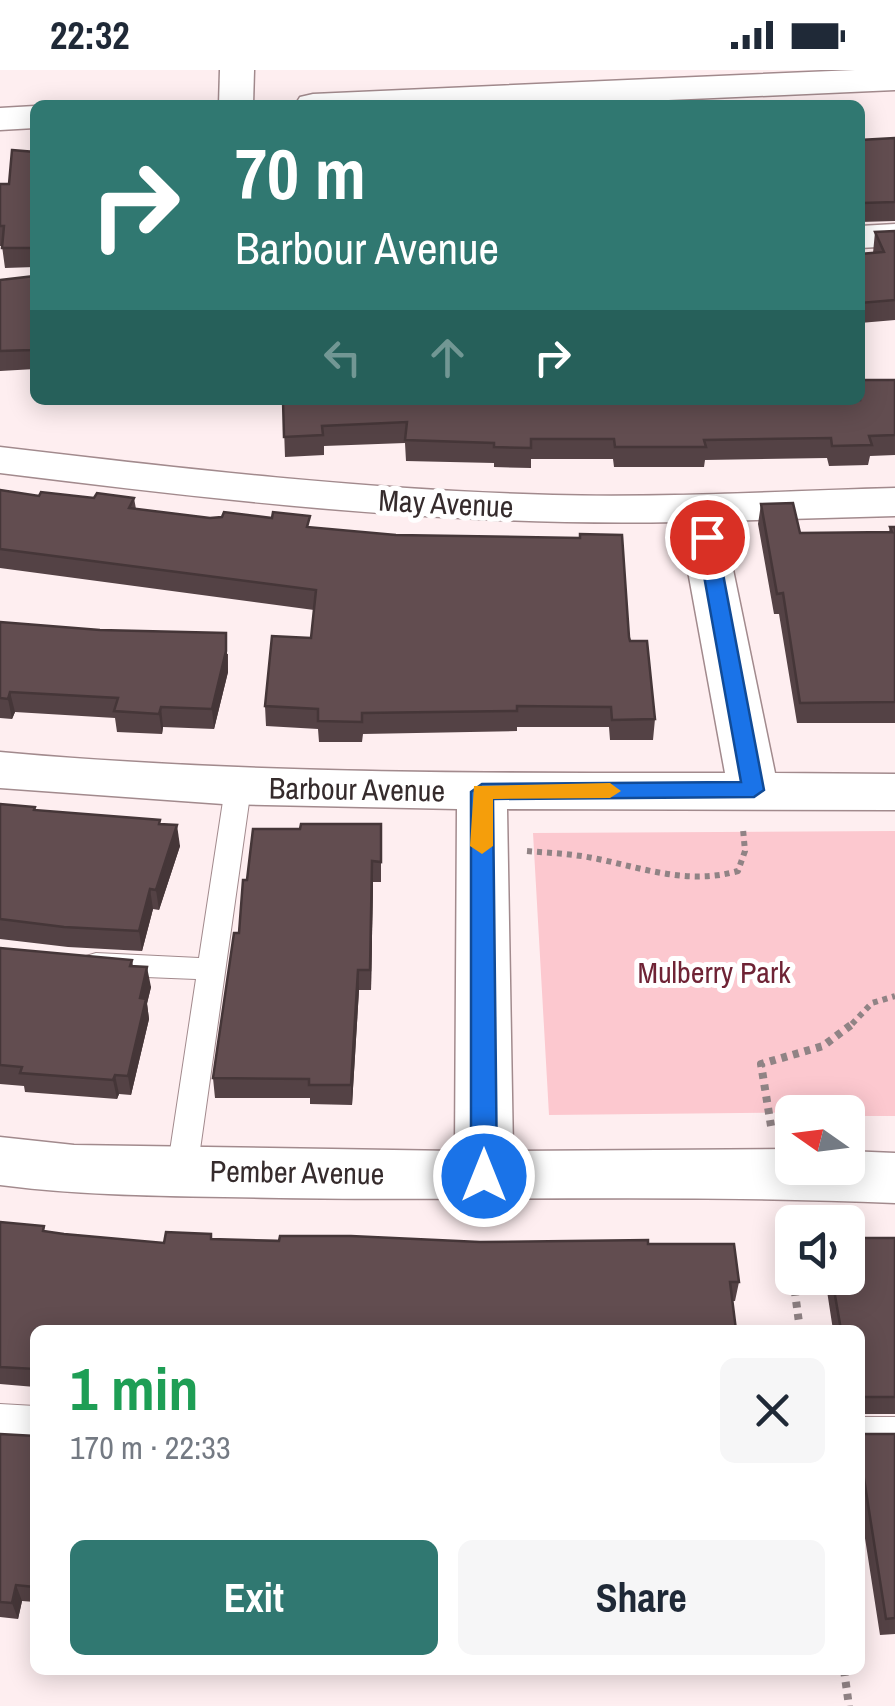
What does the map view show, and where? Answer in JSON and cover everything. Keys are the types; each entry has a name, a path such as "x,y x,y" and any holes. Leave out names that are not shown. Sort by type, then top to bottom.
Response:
{"street":[{"path":"236,100 237,70"},
{"path":"425,100 895,79"},
{"path":"865,108 895,107"},
{"path":"0,119 30,117"},
{"path":"0,150 30,148"},
{"path":"865,237 895,235"},
{"name":"May Avenue","path":"0,460 225,488 381,501 558,509 895,502"},
{"path":"698,506 745,790"},
{"name":"Barbour Avenue","path":"0,770 238,788 895,792"},
{"path":"482,792 484,1176"},
{"name":"Pember Avenue","path":"0,1160 74,1170 484,1176 768,1142 895,1178"}],"lane":[{"path":"182,1171 238,788"},
{"path":"68,962 212,969"},
{"path":"0,1419 30,1422"},
{"path":"865,1433 895,1433"}],"path":[{"path":"522,869 520,850 593,858 684,878 724,876 738,871 746,851 745,790"},
{"path":"768,1142 761,1064 824,1046 858,1020 872,1003 895,996"},
{"path":"795,1295 799,1325"},
{"path":"845,1675 849,1706"}],"green space":[{"name":"Mulberry Park","path":"895,831 895,1116 865,1116 865,1095 775,1095 775,1113 549,1115 533,833"}],"building":[{"path":"895,138 895,202 865,203 865,140"},
{"path":"12,150 30,152 30,248 2,248 0,184 9,184"},
{"path":"895,231 895,300 865,303 865,254 884,252 875,232"},
{"path":"30,277 30,350 0,351 0,280"},
{"path":"865,380 895,380 895,435 869,436 872,445 832,446 831,438 704,440 706,447 615,447 614,439 531,439 531,448 494,447 494,443 405,440 407,422 322,426 323,435 284,437 283,405 865,405"},
{"path":"0,490 94,498 97,493 134,498 129,508 210,518 222,517 224,512 272,518 273,512 310,516 307,527 396,535 622,535 629,637 630,641 647,641 655,719 612,720 611,707 517,706 517,711 362,713 362,722 318,721 318,709 265,706 272,636 311,638 316,590 0,549"},
{"path":"793,503 800,533 892,532 890,527 895,527 895,702 800,703 783,593 777,594 761,504"},
{"path":"0,622 100,630 226,633 226,651 212,709 161,707 159,714 114,711 118,698 10,692 8,699 0,698"},
{"path":"0,804 177,825 156,890 150,889 139,931 0,919"},
{"path":"301,824 381,824 381,862 372,861 370,970 358,970 351,1085 309,1085 309,1079 213,1078 253,829 300,829"},
{"path":"0,948 132,960 130,966 147,967 140,998 146,999 128,1076 115,1075 113,1080 20,1073 22,1067 0,1065"},
{"path":"0,1222 44,1226 43,1231 64,1234 164,1243 166,1232 211,1234 211,1239 279,1241 280,1236 351,1236 480,1242 648,1240 648,1244 734,1244 739,1282 730,1282 735,1325 30,1325 30,1369 0,1367"},
{"path":"865,1238 895,1238 895,1397 865,1397 865,1325 840,1325 835,1295 865,1295"},
{"path":"0,1434 30,1436 30,1586 16,1585 12,1603 0,1602"},
{"path":"865,1434 895,1434 895,1618 886,1619 865,1485"}],"slow traffic":[{"path":"482,846 482,792 610,791"}],"route":[{"path":"484,1176 482,792 754,790 707,537"}]}
